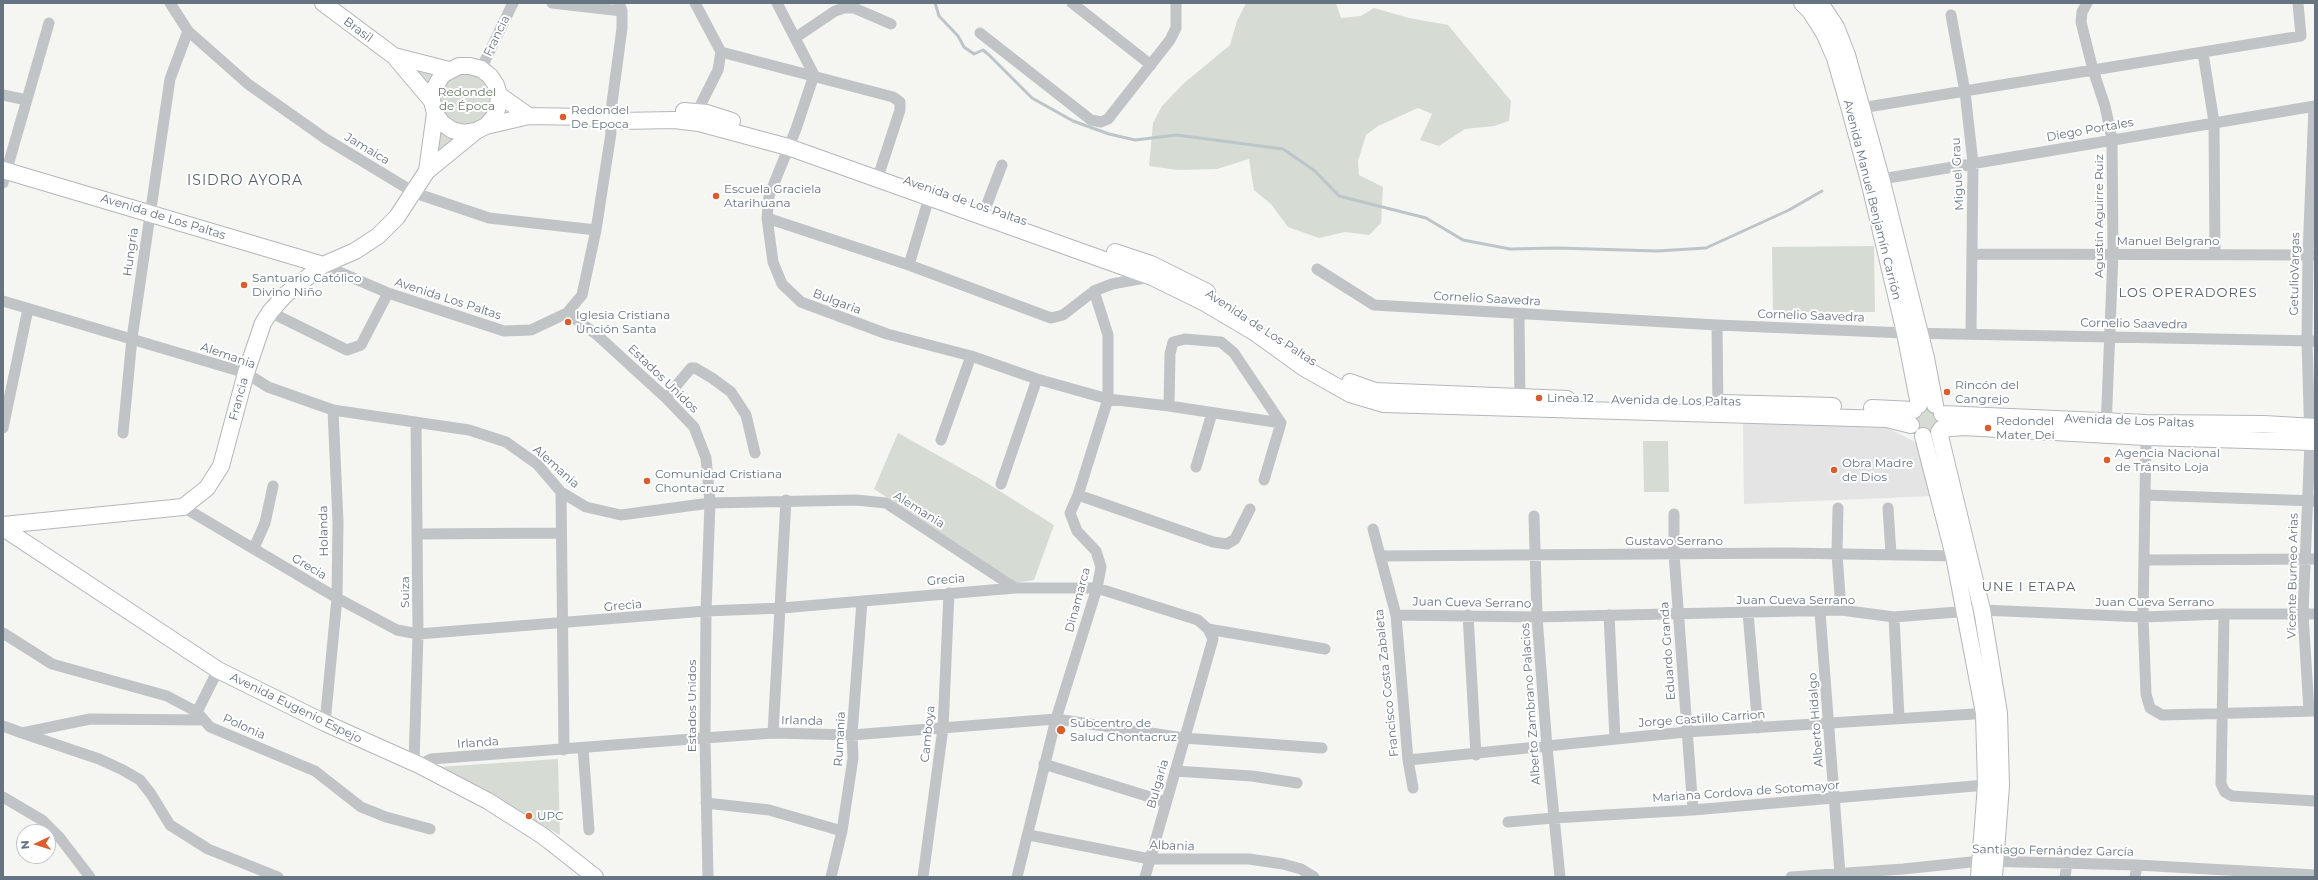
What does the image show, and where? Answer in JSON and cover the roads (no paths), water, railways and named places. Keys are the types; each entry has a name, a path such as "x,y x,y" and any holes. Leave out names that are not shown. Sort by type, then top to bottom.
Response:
{"main road":[{"name":"Brasil","path":"323,3 394,56 434,107"},
{"name":"Avenida Manuel Benjamín Carrión","path":"1802,3 1810,11 1824,33 1856,108"},
{"name":"Avenida Manuel Benjamín Carrión","path":"1820,3 1836,28 1844,48 1856,108 1936,423 1961,555 1966,611 1991,713 1986,785 1988,861 1994,877"},
{"name":"Brasil","path":"394,56 449,70"},
{"path":"459,66 470,66 481,69 490,76 496,85 499,95 498,107 494,117 481,128 464,133 452,130 442,123 434,107 436,83 449,70 459,66"},
{"path":"499,95 529,116"},
{"name":"Francia","path":"427,171 434,107"},
{"name":"Avenida de Los Paltas","path":"610,118 620,112 654,110 697,112 790,143 878,176 1155,272 1215,296 1258,322 1311,360 1355,385 1375,391 1520,403 1856,412 1915,413 1930,404 1936,423 1963,427 2106,427 2312,434"},
{"name":"Avenida de Los Paltas","path":"481,128 529,116 610,118 620,121 674,120 699,123 790,143"},
{"name":"Francia","path":"183,507 207,488 222,466 246,373 263,323 270,312 285,295 323,265 355,251 378,236 397,217 427,171 481,128"},
{"name":"Avenida de Los Paltas","path":"4,174 150,213 323,265"},
{"name":"Avenida Manuel Benjamín Carrión","path":"1912,333 1915,413"},
{"path":"1915,413 1918,434 1936,423"},
{"name":"Avenida de Los Paltas","path":"2106,427 2146,437 2312,434"},
{"path":"3,526 183,507"},
{"name":"Avenida Eugenio Espejo","path":"3,526 218,670 325,723 417,764 488,801 543,836 595,877"},
{"name":"Avenida Manuel Benjamín Carrión","path":"1961,555 1982,610 1991,713 2001,786 1988,861 1980,877"}],"street":[{"name":"Jamaica","path":"170,3 188,32 248,84 326,139 414,192 489,218 596,230"},
{"name":"Francia","path":"481,69 513,3"},
{"path":"552,3 620,7 622,28 610,118 612,133 596,230 582,294 567,313"},
{"path":"695,3 721,52 718,70 697,112"},
{"path":"777,3 814,75"},
{"path":"1072,3 1150,65"},
{"path":"980,33 1091,120 1101,122 1108,119 1170,40 1176,28 1176,3"},
{"name":"Agustín Aguirre Ruiz","path":"2087,3 2082,12 2081,22 2093,70 2105,106 2112,139 2113,254 2106,427"},
{"path":"1856,108 1965,92 2301,36 2298,3"},
{"path":"795,38 835,11 844,8 854,8 891,24"},
{"name":"Miguel Grau","path":"1951,15 1965,92 1973,163 1971,333"},
{"path":"4,174 49,23"},
{"name":"Hungria","path":"123,433 132,338 170,79 188,32"},
{"path":"721,52 814,75 893,97 900,102 900,110 878,176"},
{"path":"2203,53 2214,122 2215,254"},
{"name":"Bulgaria","path":"814,75 790,143 769,196 767,218 772,262 782,284 801,302 887,334 971,356 1037,379 1108,399 1169,406 1281,423"},
{"path":"3,95 27,100"},
{"name":"Diego Portales","path":"1875,180 2315,106"},
{"name":"GetulioVargas","path":"2312,434 2311,254 2315,106"},
{"path":"983,213 1002,165"},
{"path":"909,265 930,194"},
{"path":"767,218 909,265 1051,318 1063,315 1094,291 1112,284 1155,272"},
{"name":"Manuel Belgrano","path":"1973,254 2311,254"},
{"name":"Avenida Los Paltas","path":"323,265 388,293 504,331 517,332 531,330 567,313"},
{"name":"Cornelio Saavedra","path":"1317,269 1374,305 1717,325 1912,333 2311,341"},
{"name":"Dinamarca","path":"1017,877 1029,835 1044,764 1056,719 1097,588 1101,567 1096,551 1077,531 1070,513 1078,495 1108,399 1108,336 1094,291"},
{"path":"270,312 347,350 361,344 388,293"},
{"name":"Alemania","path":"3,301 246,373 268,387 333,410 469,430 506,442 537,464 561,492 586,507 621,515 710,503 786,500 856,500 886,503 1015,588"},
{"path":"3,428 4,412 28,309"},
{"name":"Estados Unidos","path":"567,313 596,334 666,398 694,428 706,458 710,503 706,611 705,738 708,877"},
{"path":"1519,314 1520,403"},
{"path":"1717,325 1718,408"},
{"path":"1169,406 1170,354 1174,342 1184,339 1221,342 1234,353 1281,423 1264,480"},
{"path":"941,440 971,356"},
{"path":"666,398 691,368 695,368 712,378 731,392 746,414 755,453"},
{"path":"1001,484 1037,379"},
{"name":"Holanda","path":"325,723 337,598 338,522 333,410"},
{"path":"1196,467 1212,412"},
{"name":"Suiza","path":"416,422 418,534 417,764"},
{"name":"Vicente Burneo Arias","path":"2312,434 2310,559 2303,614 2312,711"},
{"path":"2146,437 2143,617 2146,694 2150,708 2162,714 2312,711"},
{"path":"254,548 265,523 273,486"},
{"path":"561,492 561,624 564,750"},
{"path":"1078,495 1213,542 1227,544 1235,539 1250,509"},
{"path":"2145,495 2311,501"},
{"path":"773,733 782,608 786,500"},
{"name":"Grecia","path":"183,507 337,598 397,630 418,634 561,624 706,611 782,608 1015,588 1097,588 1198,620 1208,629"},
{"path":"1838,508 1837,554 1841,610"},
{"path":"1888,508 1891,554"},
{"name":"Eduardo Granda","path":"1674,514 1674,554 1686,732 1693,810"},
{"name":"Alberto Zambrano Palacios","path":"1534,516 1538,617 1546,747 1553,818"},
{"name":"Francisco Costa Zabaleta","path":"1373,529 1396,615 1408,760 1413,788"},
{"path":"418,534 562,533"},
{"name":"Gustavo Serrano","path":"1380,556 1674,554 1961,555"},
{"path":"2145,560 2310,559"},
{"name":"Camboya","path":"923,877 943,728 949,593"},
{"name":"Rumania","path":"831,877 842,831 853,758 852,735 862,601"},
{"name":"Juan Cueva Serrano","path":"1396,615 1538,617 1679,613 1820,612 1841,610 1894,616 1982,610 2143,617 2224,614 2315,614"},
{"name":"Alberto Hidalgo","path":"1820,612 1830,724 1840,874"},
{"path":"1748,613 1758,728"},
{"path":"2224,614 2221,784 2225,792 2232,796 2315,801"},
{"path":"1468,616 1476,755"},
{"path":"1609,616 1615,739"},
{"path":"1894,616 1899,718"},
{"path":"1208,629 1325,649"},
{"name":"Bulgaria","path":"1145,877 1212,639 1208,629"},
{"name":"Polonia","path":"3,633 52,664 167,696 200,716 210,726 315,771 361,807 430,829"},
{"path":"22,733 90,719 200,716 218,670"},
{"name":"Jorge Castillo Carrion","path":"1408,760 1476,755 1686,732 1991,713"},
{"name":"Irlanda","path":"417,764 431,759 773,733 852,735 1056,719 1184,738 1322,748"},
{"path":"3,726 99,759 122,770 140,780 151,794 170,825 208,848 278,877"},
{"path":"583,748 589,830"},
{"path":"1044,764 1166,802"},
{"path":"1175,771 1252,776 1297,783"},
{"name":"Mariana Cordova de Sotomayor","path":"1508,822 1693,810 1986,785"},
{"path":"3,797 42,820 60,838 90,877"},
{"path":"706,803 769,810 842,831"},
{"path":"1553,818 1560,877"},
{"name":"Albania","path":"1029,835 1150,859 1249,859 1301,869 1314,877"},
{"name":"Santiago Fernández García","path":"1791,877 1840,874 1903,873 1988,861 2067,862 2137,865 2216,873 2315,875"},
{"path":"2065,877 2067,862"},
{"path":"2135,877 2137,865"}],"waterway":[{"path":"935,3 939,16 958,36 964,47 974,54 983,50 1032,98 1073,121 1109,134 1135,140 1177,135 1283,149 1315,171 1339,196 1426,218 1463,240 1510,249 1557,248 1657,251 1706,248 1789,210 1822,191"}],"place":[{"name":"Redondel De Epoca","path":"563,117"},
{"name":"Escuela Graciela Atarihuana","path":"716,196"},
{"name":"Santuario Católico Divino Niño","path":"244,285"},
{"name":"Iglesia Cristiana Unción Santa","path":"568,322"},
{"name":"Rincón del Cangrejo","path":"1947,392"},
{"name":"Linea 12","path":"1539,398"},
{"name":"Redondel Mater Dei","path":"1988,428"},
{"name":"Agencia Nacional de Tránsito Loja","path":"2107,460"},
{"name":"Obra Madre de Dios","path":"1834,470"},
{"name":"Comunidad Cristiana Chontacruz","path":"647,481"},
{"name":"Subcentro de Salud Chontacruz","path":"1061,730"},
{"name":"UPC","path":"529,816"}],"district":[{"name":"ISIDRO AYORA","path":"245,181"},
{"name":"LOS OPERADORES","path":"2188,293"},
{"name":"UNE I ETAPA","path":"2029,587"}],"park label":[{"name":"Redondel de Época","path":"467,99"}]}
